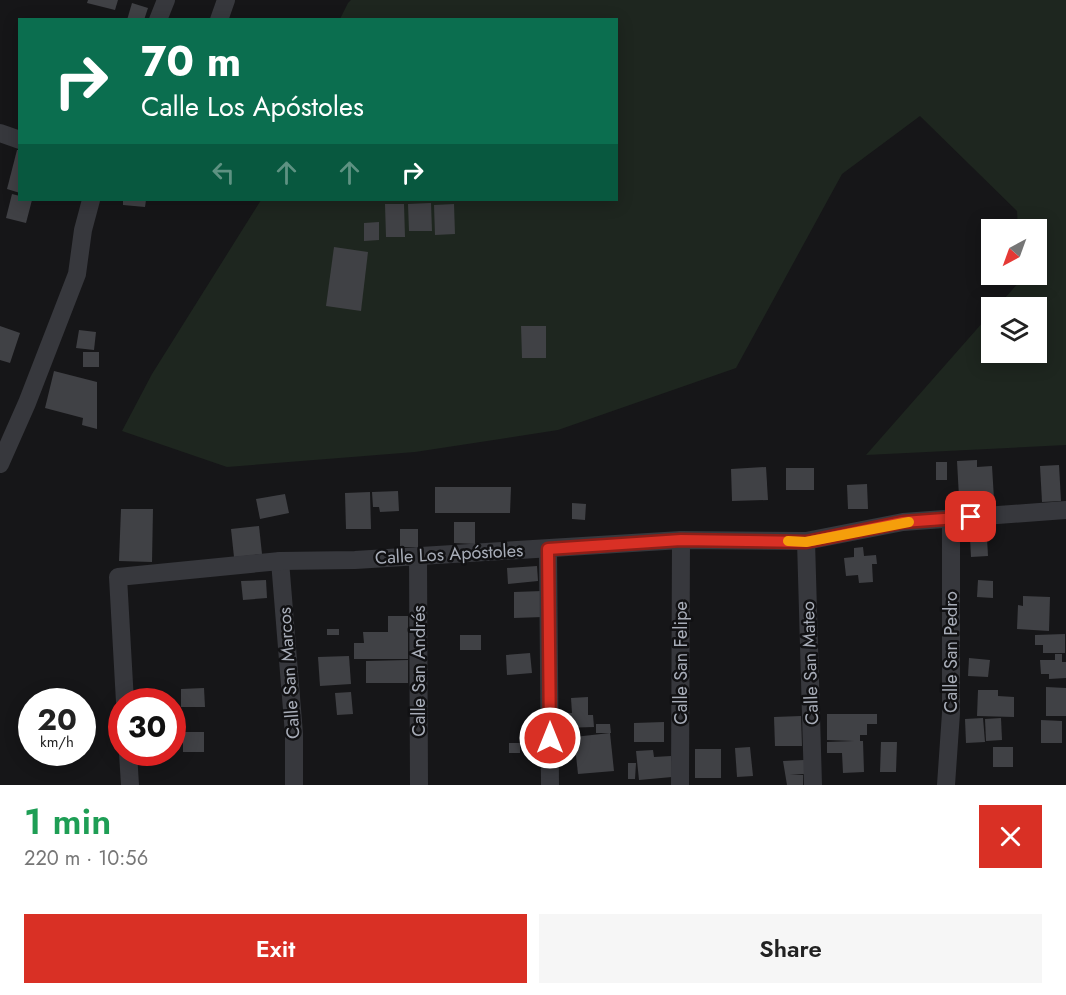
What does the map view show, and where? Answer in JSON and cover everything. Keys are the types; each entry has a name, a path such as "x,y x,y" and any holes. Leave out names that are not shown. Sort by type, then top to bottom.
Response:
{"street":[{"path":"159,18 166,0"},
{"path":"220,18 226,0"},
{"path":"0,133 18,139"},
{"path":"0,464 27,404 77,274 83,230 91,201"},
{"name":"Calle Los Apóstoles","path":"124,688 118,577 280,561 418,556 681,540 806,542 903,522 1066,510"},
{"name":"Calle San Pedro","path":"946,785 951,713 951,519"},
{"name":"Calle San Felipe","path":"680,785 681,540"},
{"name":"Calle San Mateo","path":"806,542 813,785"},
{"path":"548,549 550,785"},
{"name":"Calle San Andrés","path":"418,556 419,785"},
{"name":"Calle San Marcos","path":"280,561 294,734 294,785"},
{"path":"129,766 130,785"}],"shaded area":[{"path":"351,0 1066,0 1066,445 866,455 981,324 981,363 1047,363 1047,297 1006,297 1016,285 1047,285 1047,219 1017,219 1017,211 920,116 842,174 736,368 558,430 415,452 227,467 122,431 152,374 260,201 618,201 618,18 340,18"}],"building":[{"path":"88,0 118,0 115,10 87,3"},
{"path":"132,3 148,8 145,18 128,18"},
{"path":"17,150 18,150 18,192 7,189"},
{"path":"12,194 18,196 18,201 32,201 26,223 6,218"},
{"path":"123,201 146,201 145,207 123,205"},
{"path":"431,203 432,231 409,231 408,204"},
{"path":"385,204 404,204 405,237 386,237"},
{"path":"454,204 455,234 435,235 434,205"},
{"path":"379,222 379,240 364,241 364,223"},
{"path":"334,247 368,252 361,311 326,306"},
{"path":"0,326 20,333 10,363 0,360"},
{"path":"521,326 546,326 546,358 522,358"},
{"path":"79,330 96,332 94,350 76,348"},
{"path":"83,352 99,352 99,367 83,367"},
{"path":"54,371 97,382 97,429 82,425 83,418 45,408"},
{"path":"977,460 977,467 992,466 994,499 976,500 976,505 949,506 949,497 959,497 957,461"},
{"path":"936,462 947,462 947,480 936,480"},
{"path":"1059,465 1061,501 1042,502 1040,466"},
{"path":"766,467 768,500 732,501 731,469"},
{"path":"786,468 814,468 814,490 786,490"},
{"path":"867,484 868,509 848,509 847,485"},
{"path":"435,487 511,487 510,513 435,513"},
{"path":"398,491 399,511 380,512 379,507 373,507 372,492"},
{"path":"370,492 371,529 346,529 345,493"},
{"path":"285,494 289,513 260,519 256,499"},
{"path":"572,503 586,504 585,520 572,519"},
{"path":"121,509 153,509 152,562 119,561"},
{"path":"454,522 475,522 475,544 454,543"},
{"path":"259,526 262,554 234,557 231,529"},
{"path":"400,529 418,529 418,547 400,547"},
{"path":"970,538 987,538 988,556 971,557"},
{"path":"863,547 864,556 876,555 877,564 872,564 873,582 859,583 858,575 846,576 844,558 854,557 854,548"},
{"path":"537,566 538,581 508,584 507,568"},
{"path":"266,580 267,598 243,600 241,581"},
{"path":"978,580 993,581 993,598 977,597"},
{"path":"542,591 543,617 514,618 514,592"},
{"path":"1023,596 1050,597 1049,631 1017,629 1018,605 1023,606"},
{"path":"388,616 408,616 408,659 354,659 354,643 364,643 363,632 388,632"},
{"path":"327,629 339,629 339,635 327,635"},
{"path":"1065,634 1065,653 1043,653 1043,645 1035,645 1035,635"},
{"path":"460,635 481,635 481,650 460,650"},
{"path":"530,653 532,673 507,675 506,655"},
{"path":"1055,654 1062,654 1062,662 1066,662 1066,678 1049,679 1049,674 1041,674 1040,660 1055,660"},
{"path":"349,656 351,684 320,686 318,657"},
{"path":"969,658 990,660 988,677 968,676"},
{"path":"408,660 408,683 366,683 366,661"},
{"path":"1046,687 1066,688 1066,716 1046,716"},
{"path":"204,688 205,707 186,707 186,689"},
{"path":"978,690 998,690 998,696 1014,697 1014,717 977,716"},
{"path":"351,692 353,714 337,715 335,693"},
{"path":"588,697 588,715 593,715 594,727 562,728 561,713 572,713 571,698"},
{"path":"827,714 877,714 877,724 867,724 867,735 860,735 860,741 863,741 864,772 843,773 842,753 827,753 827,742 854,741 827,740"},
{"path":"801,716 802,746 775,746 774,717"},
{"path":"983,718 985,742 966,743 965,719"},
{"path":"1001,718 1002,740 986,741 985,719"},
{"path":"1041,720 1062,721 1062,743 1041,743"},
{"path":"664,722 664,742 634,742 634,723"},
{"path":"596,724 610,724 611,733 596,733"},
{"path":"186,732 204,732 204,752 186,752"},
{"path":"610,733 614,771 578,774 574,737"},
{"path":"881,742 897,742 896,772 880,772"},
{"path":"509,743 520,743 520,753 509,753"},
{"path":"750,747 753,776 737,777 735,748"},
{"path":"993,747 1013,747 1013,767 993,767"},
{"path":"695,749 721,749 721,778 695,778"},
{"path":"653,750 654,757 671,756 672,777 639,780 636,751"},
{"path":"804,760 805,774 790,774 803,775 803,785 787,785 783,761"},
{"path":"628,763 636,763 635,779 628,779"}],"slow traffic":[{"path":"788,541 806,542 909,522"}],"route":[{"path":"550,738 548,549 681,540 806,542 903,522 971,517"}]}
